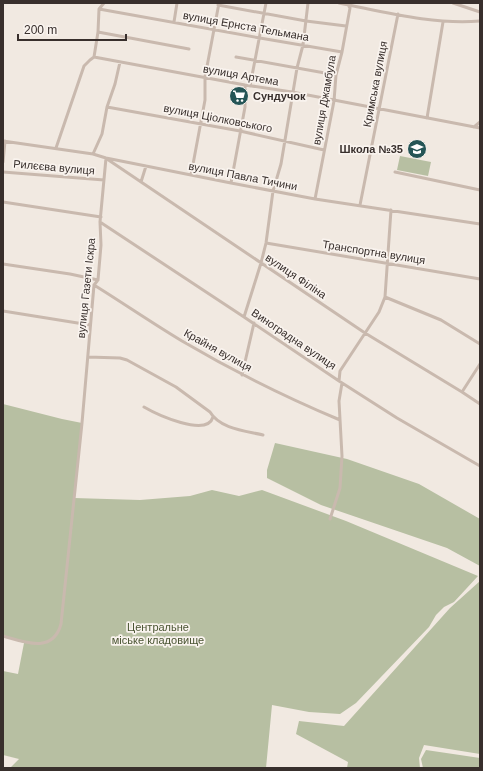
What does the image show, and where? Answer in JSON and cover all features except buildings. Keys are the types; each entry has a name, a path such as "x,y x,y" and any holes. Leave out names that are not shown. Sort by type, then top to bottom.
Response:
{"street":[{"path":"56,148 84,66 94,57 98,32 99,8 104,3"},
{"path":"174,22 177,3"},
{"path":"250,86 266,3"},
{"path":"244,317 266,243 273,191 281,164 308,3"},
{"path":"339,3 443,22 480,21"},
{"path":"453,3 480,12"},
{"path":"191,175 205,100 206,78 219,4 306,21 346,26"},
{"name":"вулиця Джамбула","path":"315,199 334,101 336,75 350,8 348,5"},
{"name":"вулиця Ернста Тельмана","path":"99,8 342,52"},
{"name":"Кримська вулиця","path":"360,205 398,14"},
{"path":"427,118 443,22"},
{"path":"98,32 189,49"},
{"name":"вулиця Артема","path":"94,57 244,85 292,92 480,128"},
{"path":"236,57 336,75"},
{"path":"93,154 102,134 107,108 120,62"},
{"path":"231,183 245,107 244,85"},
{"name":"вулиця Ціолковського","path":"107,108 240,131 324,150"},
{"path":"474,127 480,122"},
{"path":"3,162 4,141"},
{"name":"вулиця Павла Тичини","path":"4,141 93,154 106,158 315,199 480,224"},
{"name":"вулиця Газети Іскра","path":"3,636 38,644 52,640 56,637 59,631 65,595 94,285 98,280 101,245 100,222 106,158"},
{"name":"вулиця Філіна","path":"106,158 365,333 480,404"},
{"path":"141,182 146,166"},
{"name":"Рилєєва вулиця","path":"3,172 104,180"},
{"path":"395,172 480,190"},
{"path":"3,202 101,217"},
{"path":"339,380 340,371 379,312 385,296 386,263 391,210"},
{"name":"Виноградна вулиця","path":"100,222 254,323 342,383 397,418 480,466"},
{"name":"Транспортна вулиця","path":"266,243 480,279"},
{"path":"3,264 70,274 98,280"},
{"name":"Крайня вулиця","path":"94,285 181,340 242,375 340,420"},
{"path":"385,296 441,320 480,344"},
{"path":"3,311 90,325"},
{"path":"242,375 254,323"},
{"path":"88,357 120,358 127,360 176,387 224,424 239,430 263,436"},
{"path":"462,392 480,364"},
{"path":"330,519 340,488 342,456 339,401 342,383"},
{"path":"144,408 163,417 182,423 201,426 209,423 213,417"}],"green space":[{"path":"400,156 431,162 428,176 397,170"},
{"name":"Центральне міське кладовище","path":"3,404 82,423 74,498 140,500 190,496 212,490 239,496 262,490 346,521 478,576 454,602 444,607 436,615 429,627 356,703 340,714 309,712 272,705 266,768 10,768 19,759 3,755 3,671 18,674 24,643 3,636"},
{"path":"275,443 347,459 419,484 480,519 480,566 447,548 321,505 267,478 267,470"},
{"path":"480,581 480,754 424,745 419,758 420,768 347,768 348,762 296,734 299,721 344,726 450,608"},
{"path":"426,750 480,758 480,768 423,768 421,759"}],"place":[{"name":"Сундучок","path":"239,96"},
{"name":"Школа №35","path":"417,149"}]}
